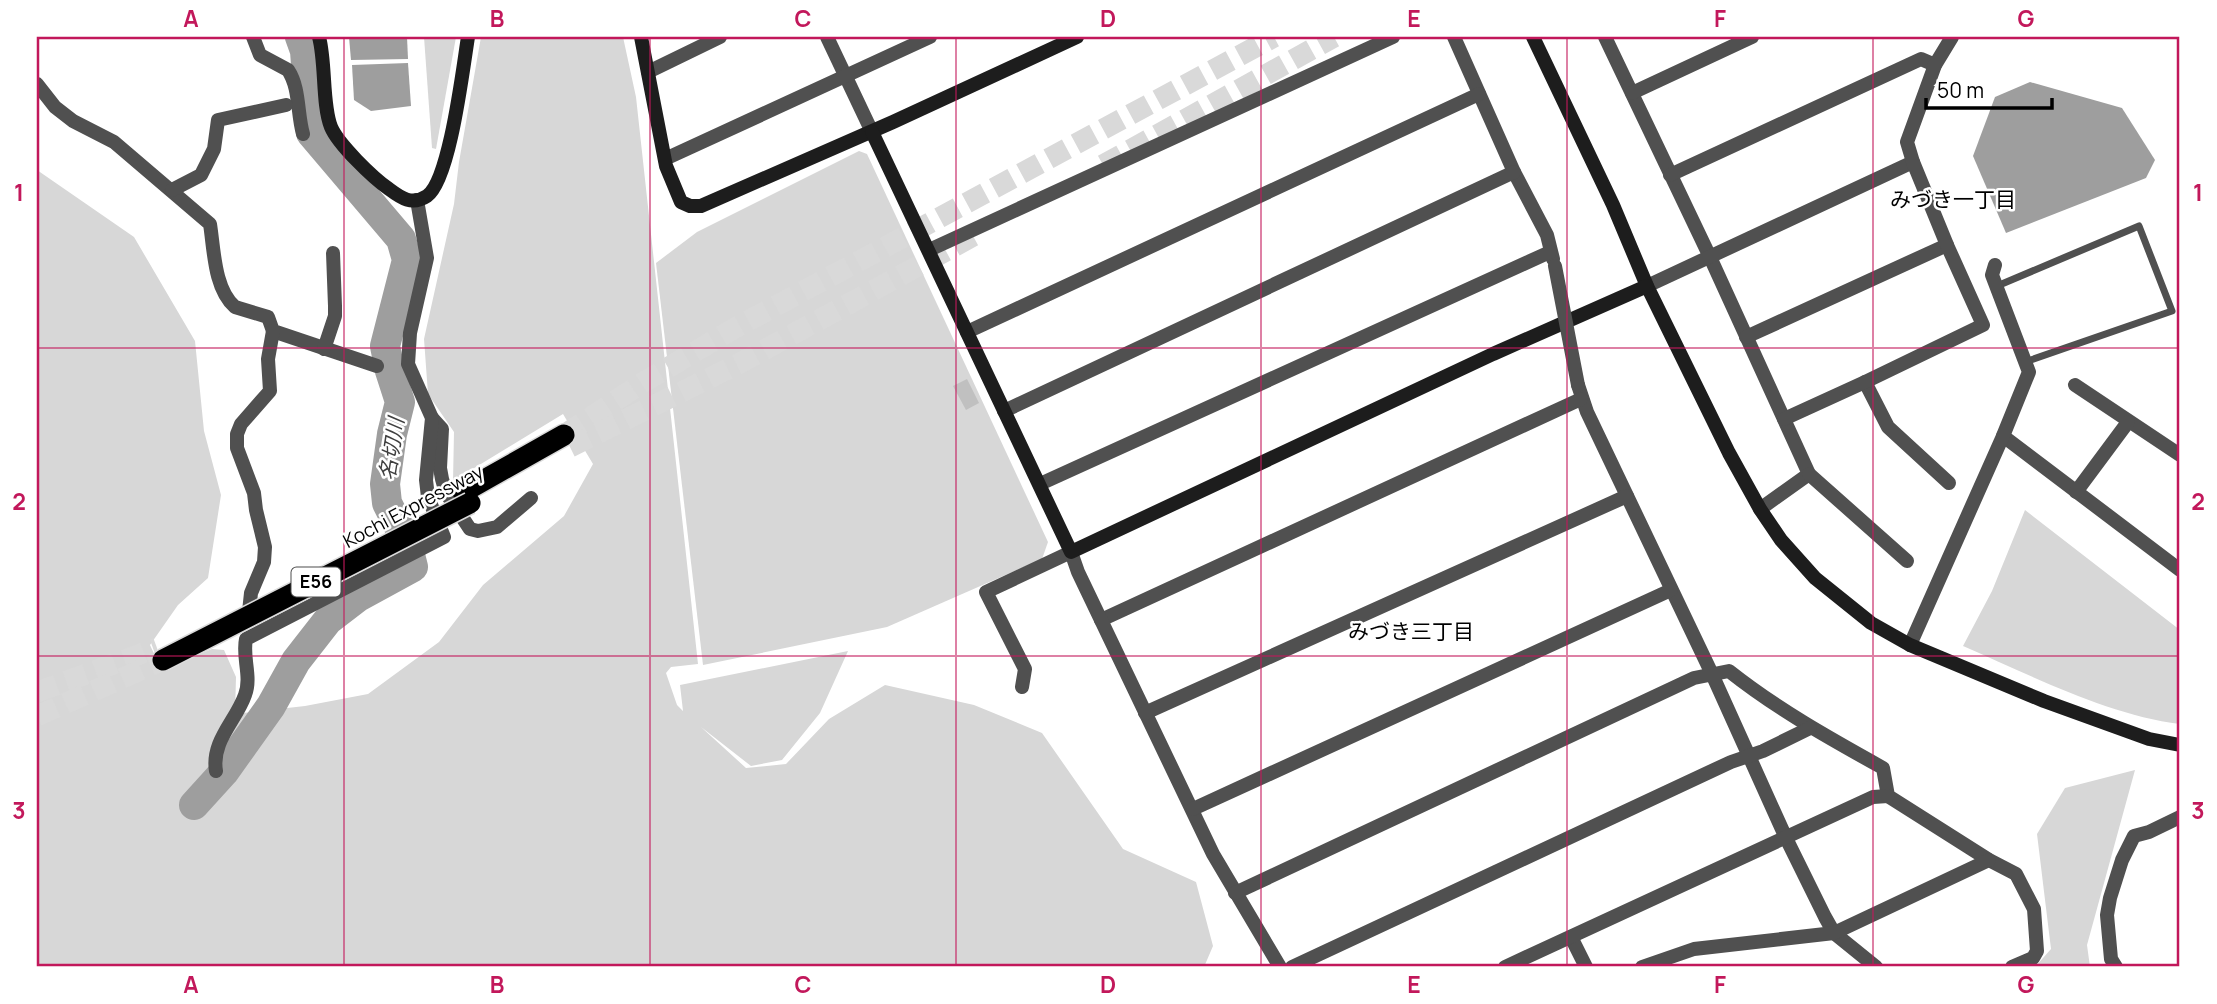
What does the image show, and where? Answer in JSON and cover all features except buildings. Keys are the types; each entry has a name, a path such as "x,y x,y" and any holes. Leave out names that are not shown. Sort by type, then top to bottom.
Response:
{"highway":[{"name":"Kochi Expressway","path":"160,654 260,599 467,498 567,441"}],"street":[{"path":"253,37 260,55 291,74 295,83 303,134"},
{"path":"319,37 325,68 330,125 336,136 375,180 405,200 417,200 429,195 438,181 447,154 468,37"},
{"path":"641,37 665,159 681,202 690,206 701,206 872,132 1077,37"},
{"path":"648,72 720,37"},
{"path":"827,37 1213,854 1280,967"},
{"path":"665,159 930,37"},
{"path":"929,250 1393,37"},
{"path":"1454,37 1514,172 1546,235 1555,266 1580,392 1627,496 1786,838 1835,933 1877,967"},
{"path":"1533,37 1613,205 1647,286 1729,453 1760,509 1781,540 1815,578 1871,623 1910,645 2044,701 2149,739 2180,745"},
{"path":"1605,37 1809,474 1907,561"},
{"path":"1632,93 1752,37"},
{"path":"1784,419 1983,325 1947,244 1907,142 1936,65 1952,37"},
{"path":"1670,174 1921,59 1936,65"},
{"path":"37,84 55,107 73,121 114,142 210,224 222,288 230,303 268,317 273,331 268,359 270,391 241,424 237,434 239,455 254,493 265,547 264,562 251,593 246,639 245,697 219,744 216,771"},
{"path":"968,332 1479,94"},
{"path":"172,190 201,175 214,149 218,120 286,105"},
{"path":"1022,687 1026,669 986,593 1493,354 1647,286 1913,162"},
{"path":"1004,411 1514,172"},
{"path":"417,200 427,258 410,333 408,364 432,418 442,429 440,468 446,493 470,528 478,531 497,527 531,498"},
{"path":"1746,337 1947,244"},
{"path":"1040,484 1550,251"},
{"path":"324,349 335,316 332,253"},
{"path":"1910,645 2029,372 1992,275 1995,265"},
{"path":"273,331 377,366"},
{"path":"1865,382 1888,427 1949,483"},
{"path":"2075,385 2180,455"},
{"path":"1101,620 1580,392"},
{"path":"246,639 444,537 428,497 426,480 432,418"},
{"path":"2076,492 2128,422"},
{"path":"2003,436 2180,570"},
{"path":"1760,509 1809,474"},
{"path":"1145,713 1627,496"},
{"path":"1193,808 1671,590"},
{"path":"1235,893 1694,678 1729,670 1763,698 1883,768 1888,796"},
{"path":"1292,967 1810,727"},
{"path":"1505,967 1873,797 1888,796 2016,874 2034,909 2037,951 2033,958 2012,967"},
{"path":"2116,967 2111,959 2107,915 2122,860 2134,836 2180,817"},
{"path":"1643,967 1694,949 1835,933 1989,860"},
{"path":"1571,937 1586,967"}],"lane":[{"path":"1997,286 2139,226 2172,310 2025,362"}],"shaded area":[{"path":"349,37 407,37 408,59 351,60"},
{"path":"424,37 456,37 436,149 432,148"},
{"path":"481,37 623,37 636,97 698,664 671,667 666,673 677,705 683,711 680,685 848,651 820,713 782,760 751,766 701,727 746,768 786,764 829,719 885,685 974,705 1042,733 1123,849 1196,882 1213,946 1204,967 37,967 37,170 134,237 195,341 204,431 221,495 208,578 178,605 150,645 161,669 212,649 224,650 236,677 235,714 305,706 368,694 439,642 483,585 564,516 593,464 563,414 453,481 454,432 428,394 424,339 454,204"},
{"path":"408,63 411,106 371,111 354,100 352,65"},
{"path":"2030,82 2122,108 2155,160 2146,178 2006,233 1973,156 1995,97"},
{"path":"859,151 867,154 1048,542 1042,559 887,627 703,665 656,263 697,232"},
{"path":"2025,510 2180,630 2180,724 2097,703 1963,646 1992,591"},
{"path":"2135,770 2087,945 2090,967 2035,967 2051,949 2037,834 2065,788"}],"waterway":[{"name":"名切川","path":"194,805 224,772 271,706 296,661 328,620 358,597 413,567 407,543 387,503 385,484 392,434 400,402 385,346 407,260 401,239 311,133 305,51 300,37"}],"tunnel":[{"path":"564,435 642,383 735,328 1274,37"},
{"path":"1103,165 1334,37"},
{"path":"570,447 740,363 977,234"},
{"path":"37,692 157,648"},
{"path":"37,716 163,660"}],"district":[{"name":"みづき一丁目","path":"1953,200"},
{"name":"みづき三丁目","path":"1411,632"}]}
